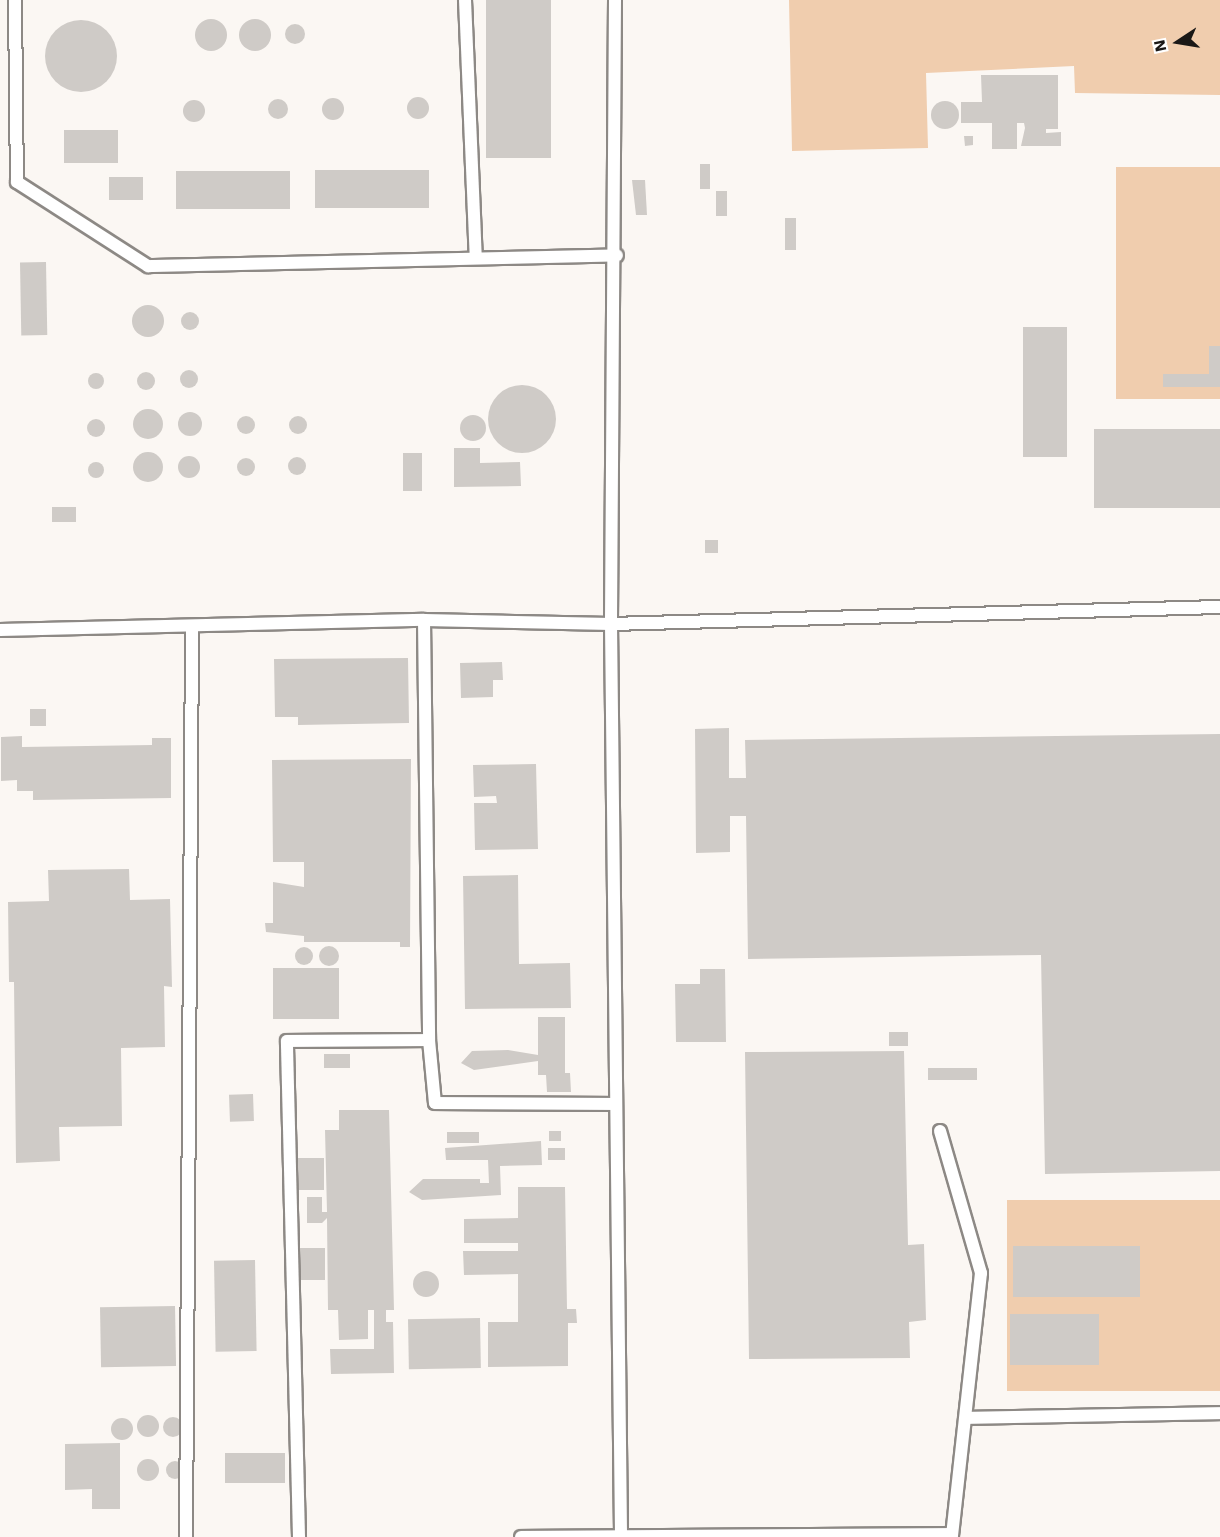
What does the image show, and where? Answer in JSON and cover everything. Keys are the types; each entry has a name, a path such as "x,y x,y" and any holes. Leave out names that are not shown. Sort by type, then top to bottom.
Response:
{"lane":[{"path":"15,0 17,182 148,266 617,255"},
{"path":"465,0 476,258"},
{"path":"615,0 617,255 611,624 621,1537"},
{"path":"0,630 424,620 611,624 1220,606"},
{"path":"424,620 429,1040 435,1103 615,1104"},
{"path":"186,1537 192,627"},
{"path":"299,1537 287,1041 429,1040"},
{"path":"521,1537 952,1535 967,1418 981,1273 940,1131"},
{"path":"967,1418 1220,1413"}],"shaded area":[{"path":"789,0 1220,0 1220,95 1075,93 1074,66 926,73 928,148 792,151"},
{"path":"1116,167 1220,167 1220,399 1116,399"},
{"path":"1007,1200 1220,1200 1220,1391 1007,1391"}],"building":[{"path":"486,0 551,0 551,158 486,158"},
{"path":"211,19 222,24 227,35 222,46 211,51 200,46 195,35 200,24"},
{"path":"255,19 266,24 271,35 266,46 255,51 244,46 239,35 244,24"},
{"path":"88,20 107,30 115,42 117,56 115,70 107,82 95,90 74,92 55,82 47,70 45,49 55,30 67,22"},
{"path":"295,24 302,27 305,34 302,41 295,44 288,41 285,34 288,27"},
{"path":"981,75 1058,75 1058,129 1046,129 1046,133 1061,132 1061,146 1021,146 1025,128 1024,123 1017,123 1017,149 992,149 992,123 961,123 961,102 982,102"},
{"path":"418,97 426,100 429,108 426,116 418,119 410,116 407,108 410,100"},
{"path":"333,98 341,101 344,109 341,117 333,120 325,117 322,109 325,101"},
{"path":"274,99 282,99 288,105 288,113 282,119 274,119 268,113 268,105"},
{"path":"194,100 204,107 205,111 198,121 194,122 184,115 183,111 190,101"},
{"path":"945,101 955,105 959,115 955,125 945,129 935,125 931,115 935,105"},
{"path":"64,130 118,130 118,163 64,163"},
{"path":"964,136 973,136 973,145 965,146"},
{"path":"700,164 710,164 710,189 700,189"},
{"path":"315,170 429,170 429,208 315,208"},
{"path":"176,171 290,171 290,209 176,209"},
{"path":"109,177 143,177 143,200 109,200"},
{"path":"632,180 645,180 647,215 636,215"},
{"path":"716,191 727,191 727,216 716,216"},
{"path":"785,218 796,218 796,250 785,250"},
{"path":"20,262 46,262 47,335 21,335"},
{"path":"148,305 159,310 164,321 159,332 148,337 137,332 132,321 137,310"},
{"path":"190,312 196,315 199,321 196,327 190,330 184,327 181,321 184,315"},
{"path":"1023,327 1067,327 1067,457 1023,457"},
{"path":"1209,346 1220,346 1220,387 1163,387 1163,374 1209,374"},
{"path":"189,370 195,373 198,379 195,385 189,388 183,385 180,379 183,373"},
{"path":"146,372 152,375 155,381 152,387 146,390 140,387 137,381 140,375"},
{"path":"93,373 99,373 104,381 102,387 93,389 88,384 88,378"},
{"path":"529,385 541,391 550,400 556,412 554,432 546,443 529,453 515,453 498,443 490,432 488,412 498,395 509,387"},
{"path":"148,409 159,413 163,424 159,435 148,439 137,435 133,424 137,413"},
{"path":"190,412 198,416 202,424 198,432 190,436 182,432 178,424 182,416"},
{"path":"473,415 482,419 486,428 482,437 473,441 464,437 460,428 464,419"},
{"path":"246,416 252,419 255,425 252,431 246,434 240,431 237,425 240,419"},
{"path":"298,416 304,419 307,425 304,431 298,434 292,431 289,425 292,419"},
{"path":"96,419 102,422 105,428 102,434 96,437 90,434 87,428 90,422"},
{"path":"1094,429 1220,429 1220,508 1094,508"},
{"path":"454,448 480,448 480,463 520,462 521,486 454,487"},
{"path":"148,452 159,456 163,467 159,478 148,482 137,478 133,467 137,456"},
{"path":"403,453 422,453 422,491 403,491"},
{"path":"189,456 197,459 200,467 197,475 189,478 181,475 178,467 181,459"},
{"path":"297,457 303,460 306,466 303,472 297,475 291,472 288,466 291,460"},
{"path":"246,458 252,461 255,467 252,473 246,476 240,473 237,467 240,461"},
{"path":"93,462 99,462 104,470 102,476 93,478 88,473 88,467"},
{"path":"52,507 76,507 76,522 52,522"},
{"path":"705,540 718,540 718,553 705,553"},
{"path":"408,658 409,723 298,725 298,717 275,717 274,659"},
{"path":"502,662 503,680 493,680 493,697 461,698 460,663"},
{"path":"30,709 46,709 46,726 30,726"},
{"path":"729,728 729,778 746,778 745,740 1220,734 1220,1171 1045,1174 1041,955 748,959 746,816 730,816 730,852 696,853 695,729"},
{"path":"22,736 22,747 152,745 152,738 171,738 171,798 33,800 33,791 17,791 17,780 1,781 1,737"},
{"path":"411,759 410,947 400,947 400,942 304,942 304,936 266,932 265,923 273,923 273,882 304,887 304,862 273,862 272,760"},
{"path":"536,764 538,849 475,850 474,803 497,803 496,796 474,797 473,765"},
{"path":"129,869 130,900 170,899 172,987 164,986 165,1047 121,1048 122,1126 59,1127 60,1161 16,1163 14,982 9,982 8,902 49,901 48,870"},
{"path":"518,875 519,964 570,963 571,1008 465,1009 463,876"},
{"path":"329,946 336,949 339,956 336,963 329,966 322,963 319,956 322,949"},
{"path":"300,947 308,947 313,952 311,963 300,965 295,960 295,952"},
{"path":"273,968 339,968 339,1019 273,1019"},
{"path":"700,969 725,969 726,1042 676,1042 675,984 700,984"},
{"path":"538,1017 565,1017 565,1073 570,1073 571,1092 547,1092 546,1075 538,1075 538,1061 474,1070 461,1063 472,1051 508,1050 538,1055"},
{"path":"889,1032 908,1032 908,1046 889,1046"},
{"path":"904,1051 908,1245 924,1244 926,1320 909,1322 910,1358 749,1359 745,1052"},
{"path":"324,1054 350,1054 350,1068 324,1068"},
{"path":"928,1068 977,1068 977,1080 928,1080"},
{"path":"253,1094 254,1121 230,1122 229,1095"},
{"path":"339,1110 389,1110 394,1310 386,1310 386,1322 393,1322 394,1373 331,1374 330,1349 374,1349 374,1310 368,1310 368,1339 339,1340 338,1310 328,1310 327,1218 322,1223 307,1223 307,1197 322,1197 322,1212 327,1212 325,1130 339,1130"},
{"path":"549,1131 561,1131 561,1141 549,1141"},
{"path":"447,1132 479,1132 479,1143 447,1143"},
{"path":"541,1141 542,1165 500,1166 501,1195 422,1200 409,1192 423,1179 480,1179 480,1183 489,1183 488,1160 446,1160 445,1148"},
{"path":"548,1148 565,1148 565,1160 548,1160"},
{"path":"298,1158 324,1158 324,1190 298,1190"},
{"path":"518,1187 565,1187 567,1309 576,1309 577,1323 568,1323 568,1366 488,1367 488,1322 518,1322 518,1274 464,1275 463,1251 518,1251 518,1243 464,1243 464,1219 518,1218"},
{"path":"1013,1246 1140,1246 1140,1297 1013,1297"},
{"path":"298,1248 325,1248 325,1280 298,1280"},
{"path":"255,1260 257,1351 216,1352 214,1261"},
{"path":"426,1271 435,1275 439,1284 435,1293 426,1297 417,1293 413,1284 417,1275"},
{"path":"175,1306 176,1366 101,1367 100,1307"},
{"path":"1010,1314 1099,1314 1099,1365 1010,1365"},
{"path":"480,1318 481,1368 409,1369 408,1319"},
{"path":"148,1415 158,1422 159,1426 152,1436 148,1437 138,1430 137,1426 144,1416"},
{"path":"169,1417 177,1417 183,1423 183,1431 177,1437 169,1437 163,1431 163,1423"},
{"path":"122,1418 130,1421 133,1429 130,1437 122,1440 114,1437 111,1429 114,1421"},
{"path":"120,1443 120,1509 92,1509 92,1489 65,1490 65,1444"},
{"path":"225,1453 285,1453 285,1483 225,1483"},
{"path":"148,1459 156,1462 159,1470 156,1478 148,1481 140,1478 137,1470 140,1462"},
{"path":"175,1461 181,1464 184,1470 181,1476 175,1479 169,1476 166,1470 169,1464"}]}
